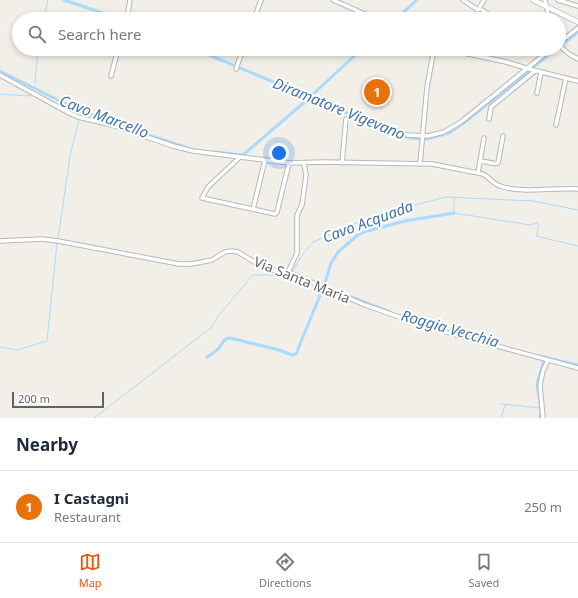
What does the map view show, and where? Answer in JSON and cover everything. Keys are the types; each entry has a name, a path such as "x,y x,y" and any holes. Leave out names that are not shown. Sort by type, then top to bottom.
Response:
{"main road":[{"path":"533,0 558,12"},
{"path":"566,16 578,22"}],"street":[{"path":"127,12 130,0"},
{"path":"257,12 261,0"},
{"path":"333,0 360,12"},
{"path":"463,0 478,10 484,0"},
{"path":"545,0 547,12"},
{"path":"558,0 578,6"},
{"path":"566,39 578,28"},
{"path":"566,50 578,59"},
{"path":"111,76 116,56"},
{"path":"236,69 241,56"},
{"path":"420,164 427,87 433,56"},
{"path":"478,56 578,81"},
{"path":"489,119 491,107 545,56"},
{"path":"366,118 403,134 422,138 438,134 457,125 531,70"},
{"path":"538,93 541,72"},
{"path":"0,74 78,117 112,125 186,150 289,164 323,162 432,164 478,172 487,176 496,184 504,188 527,190 578,189"},
{"path":"556,125 566,78"},
{"path":"342,163 346,119"},
{"path":"480,162 498,163 503,136"},
{"path":"478,172 484,138"},
{"path":"240,157 208,187 202,198 275,214 277,212 289,164"},
{"path":"253,209 265,160"},
{"path":"288,272 297,253 297,215 302,205 306,183 304,164"},
{"name":"Via Santa Maria","path":"0,240 42,239 58,241 179,264 191,264 212,260 225,252 235,251 272,270 288,272 408,320 449,333 578,368"},
{"path":"543,418 540,385 545,360"}],"waterway":[{"path":"45,12 48,0"},
{"name":"Diramatore Vigevano","path":"64,0 100,12"},
{"name":"Cavo Marcello","path":"404,12 417,0"},
{"name":"Diramatore Vigevano","path":"566,41 578,32"},
{"path":"35,83 37,56"},
{"name":"Diramatore Vigevano","path":"212,56 395,133 410,138 427,139 449,133 465,122 547,56"},
{"name":"Cavo Marcello","path":"313,94 354,56"},
{"name":"Cavo Marcello","path":"0,71 82,112 109,119 136,131 188,148"},
{"path":"0,94 30,95"},
{"name":"Cavo Marcello","path":"215,152 243,155 308,99"},
{"path":"58,239 70,156 79,119"},
{"name":"Cavo Acquada","path":"292,272 303,254 313,242 359,222 387,212 446,197 533,201 578,210"},
{"path":"454,197 454,213 530,225 537,223 539,226 536,236 578,246"},
{"path":"324,286 331,263 338,252 358,235 367,231 405,221 454,213"},
{"path":"0,347 17,350 47,341 57,243"},
{"name":"Cavo Acquada","path":"94,418 212,327 218,316 253,275 290,275"},
{"path":"207,357 218,349 224,341 230,338 279,350 292,355 296,354 323,288"},
{"name":"Roggia Vecchia","path":"341,293 390,312"},
{"name":"Roggia Vecchia","path":"539,356 578,365"},
{"path":"540,418 541,410 537,384 545,357"},
{"path":"501,404 540,408"},
{"path":"501,418 505,406"}],"place":[{"name":"I Castagni","path":"377,92"}]}
